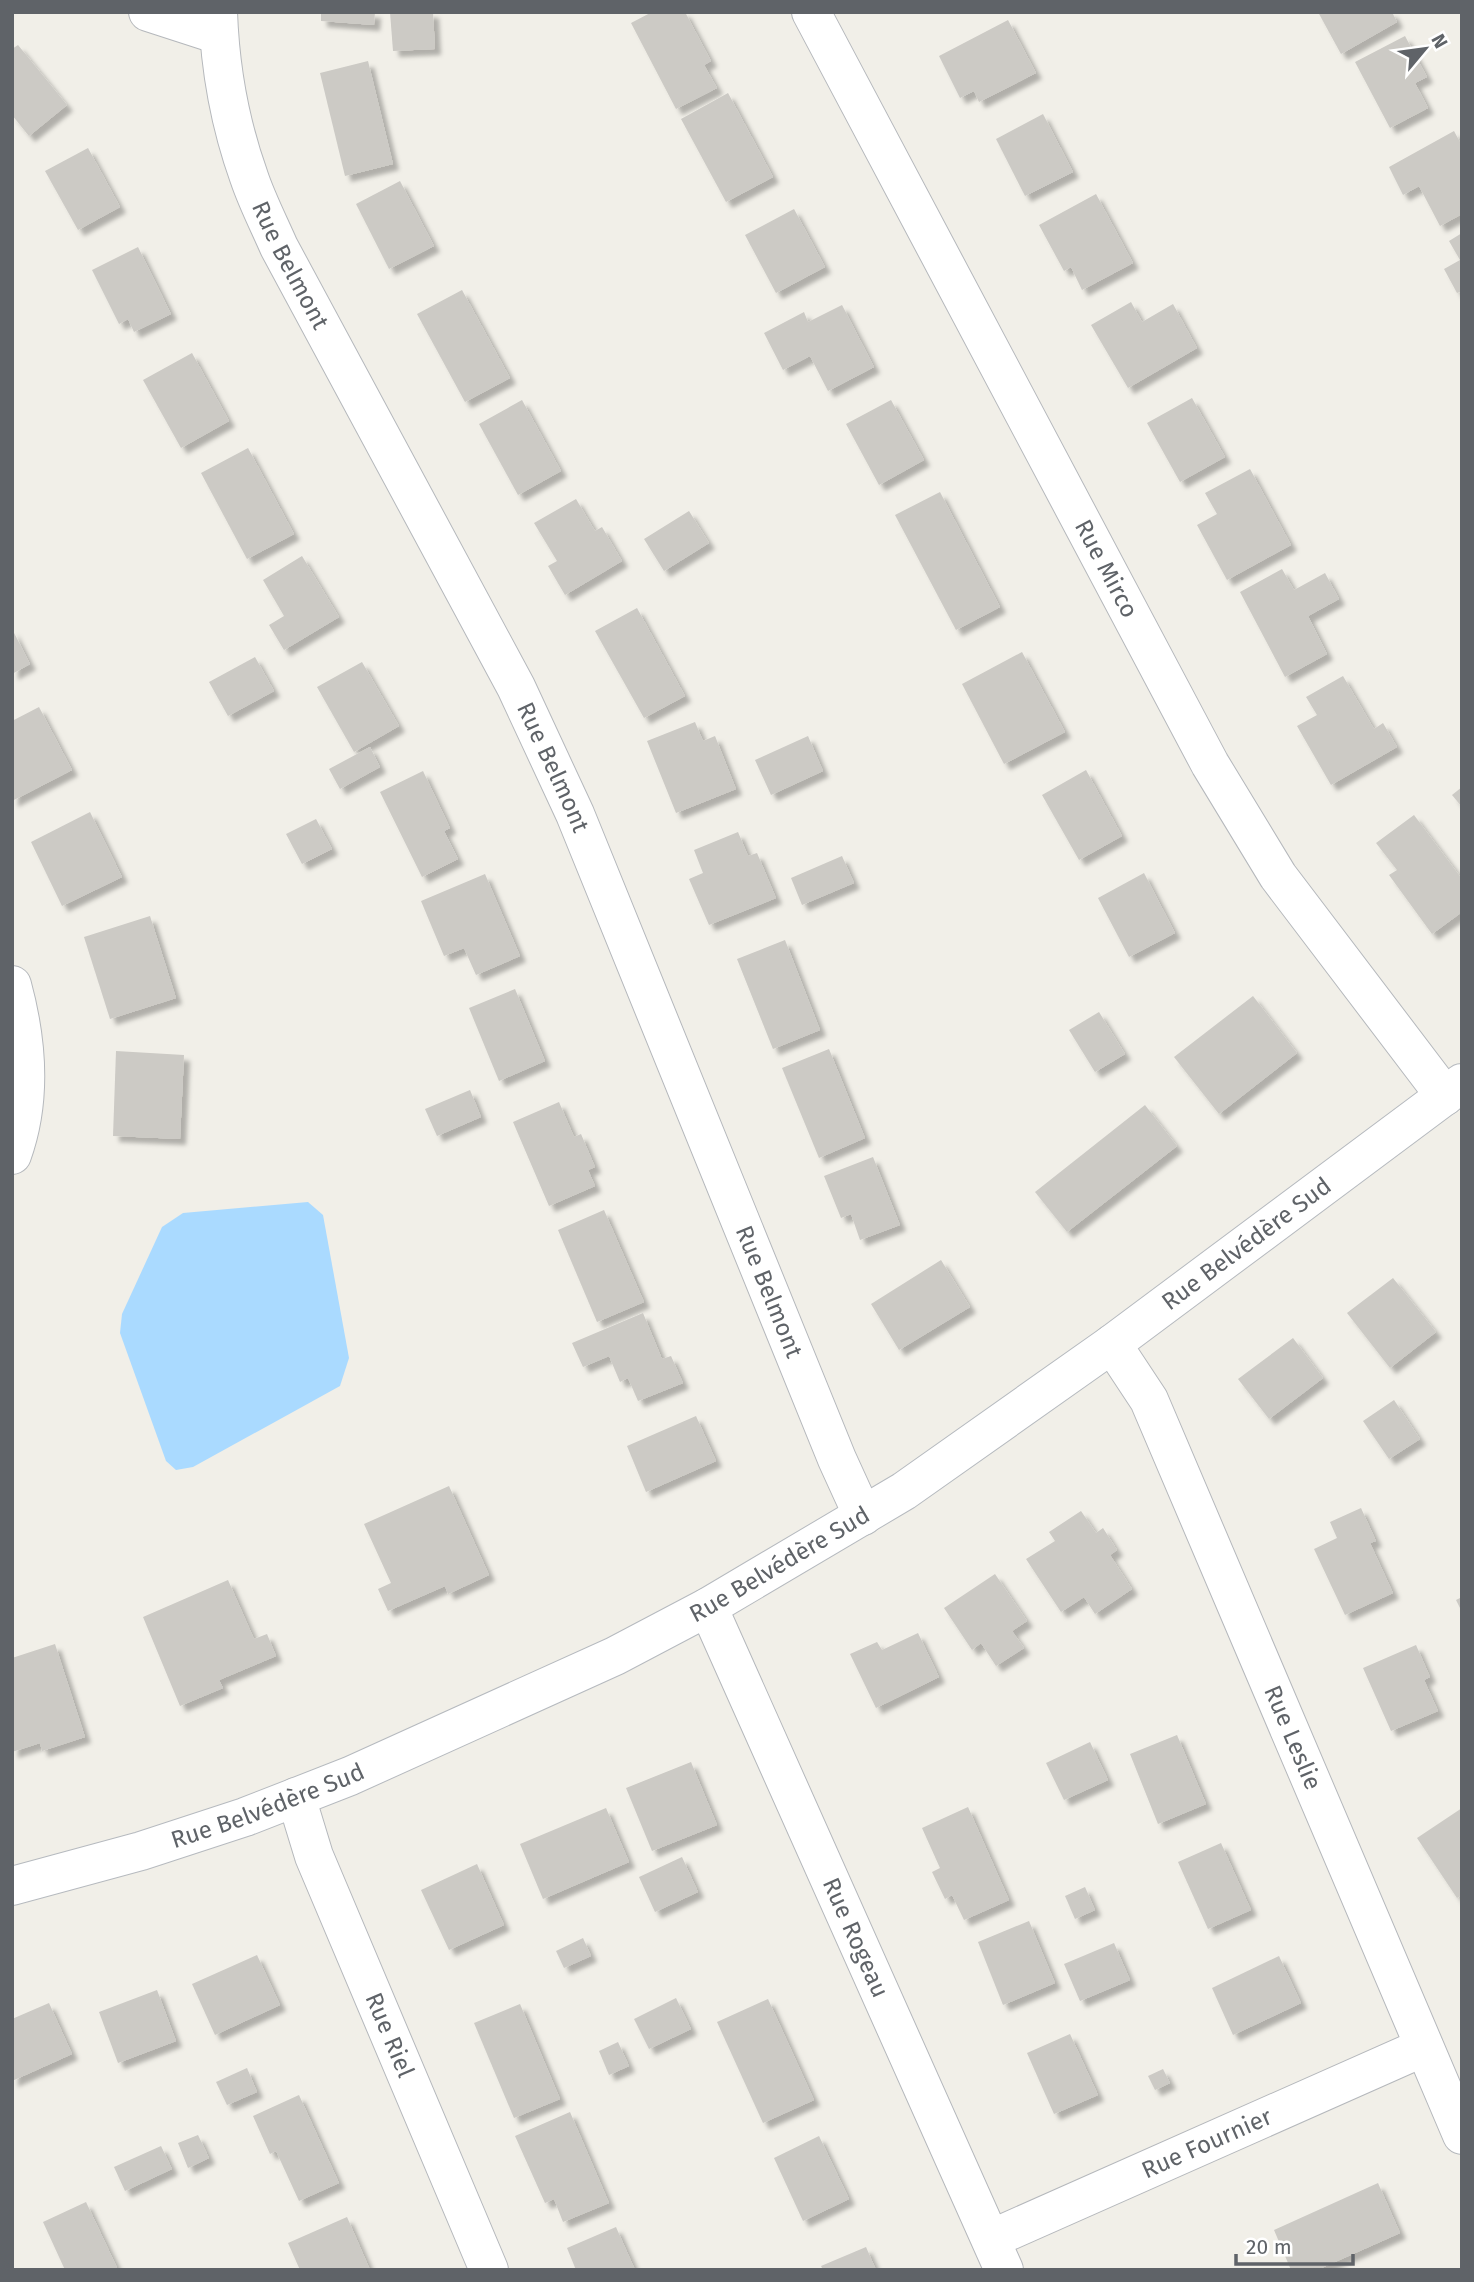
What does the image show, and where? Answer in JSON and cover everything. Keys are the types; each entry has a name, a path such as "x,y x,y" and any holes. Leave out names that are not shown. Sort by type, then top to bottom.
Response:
{"street":[{"name":"Rue Belmont","path":"148,12 218,24 232,124 249,179 274,236 510,676 564,791 837,1459 863,1516"},
{"name":"Rue Mirco","path":"811,12 1216,775 1278,876 1453,1089"},
{"path":"12,985 20,1014 26,1057 24,1101 12,1156"},
{"name":"Rue Belvédère Sud","path":"12,1886 141,1851 245,1817 350,1776 615,1656 708,1607 904,1491 1112,1344 1453,1089"},
{"name":"Rue Leslie","path":"1112,1344 1149,1400 1462,2135"},
{"name":"Rue Rogeau","path":"708,1607 997,2254"},
{"name":"Rue Riel","path":"296,1797 314,1856 489,2270"},
{"name":"Rue Fournier","path":"997,2254 1424,2047"}],"water":[{"path":"308,1202 323,1215 349,1358 340,1386 193,1467 176,1470 166,1461 120,1333 122,1314 162,1227 183,1213"}],"building":[{"path":"321,12 375,12 374,25 321,21"},
{"path":"390,12 433,12 435,49 393,51"},
{"path":"652,12 685,12 711,61 704,65 717,88 676,109 631,23"},
{"path":"1318,12 1392,12 1397,22 1341,54"},
{"path":"1008,20 1036,73 979,102 974,91 960,98 939,56"},
{"path":"1405,36 1427,77 1415,83 1428,108 1390,128 1355,62"},
{"path":"18,45 67,105 29,136 12,115 12,49"},
{"path":"368,61 393,164 345,176 320,73"},
{"path":"728,93 773,177 726,202 681,119"},
{"path":"1043,114 1073,172 1025,196 996,139"},
{"path":"1454,131 1462,146 1462,214 1440,226 1419,186 1403,195 1389,167"},
{"path":"88,148 120,207 78,230 45,171"},
{"path":"400,181 434,246 389,269 356,204"},
{"path":"1096,194 1133,263 1082,290 1071,267 1064,271 1039,225"},
{"path":"794,209 825,267 776,293 745,235"},
{"path":"1462,233 1462,291 1457,293 1444,269 1460,260 1449,241"},
{"path":"138,247 171,314 134,332 128,319 119,324 92,270"},
{"path":"462,290 510,378 465,402 417,314"},
{"path":"1131,302 1142,322 1173,304 1197,348 1128,388 1091,325"},
{"path":"842,305 874,367 828,391 810,356 783,370 764,333 804,312 808,322"},
{"path":"192,353 229,421 181,448 143,380"},
{"path":"1192,398 1225,457 1180,482 1147,423"},
{"path":"522,400 561,471 518,495 479,424"},
{"path":"891,400 924,460 879,485 846,424"},
{"path":"248,448 294,534 247,559 201,473"},
{"path":"1250,469 1291,545 1227,580 1197,525 1217,514 1205,493"},
{"path":"940,492 1000,607 956,630 895,515"},
{"path":"576,499 595,531 602,527 622,561 565,595 548,566 557,561 534,523"},
{"path":"689,511 709,543 664,571 644,539"},
{"path":"302,556 339,617 284,650 269,625 284,616 263,580"},
{"path":"1282,569 1294,590 1325,573 1339,599 1308,616 1327,654 1285,677 1240,592"},
{"path":"637,608 685,696 644,718 595,631"},
{"path":"12,629 30,664 12,674"},
{"path":"1022,652 1065,732 1004,764 962,684"},
{"path":"255,657 274,691 228,716 209,682"},
{"path":"362,662 399,726 354,752 317,687"},
{"path":"1343,676 1374,729 1383,723 1397,747 1331,785 1297,726 1317,715 1306,697"},
{"path":"39,707 72,770 12,801 12,721"},
{"path":"695,722 703,741 715,736 736,789 676,813 647,741"},
{"path":"808,736 823,771 771,795 755,760"},
{"path":"370,747 380,767 340,789 329,769"},
{"path":"1086,770 1122,836 1079,860 1042,795"},
{"path":"423,771 450,828 444,831 458,859 422,877 380,792"},
{"path":"1462,787 1462,807 1452,795"},
{"path":"90,812 122,877 62,906 31,842"},
{"path":"1414,815 1462,879 1462,912 1432,934 1389,875 1397,870 1376,843"},
{"path":"316,819 332,849 302,864 286,834"},
{"path":"738,832 748,856 757,853 776,898 709,925 689,879 703,873 694,850"},
{"path":"842,856 854,883 802,905 791,878"},
{"path":"1144,873 1175,933 1129,957 1098,898"},
{"path":"485,874 520,956 476,975 464,948 444,956 421,901"},
{"path":"150,916 176,998 110,1019 84,937"},
{"path":"785,940 820,1030 773,1049 737,959"},
{"path":"515,989 545,1061 499,1081 469,1008"},
{"path":"1253,996 1297,1053 1219,1114 1174,1057"},
{"path":"1099,1012 1125,1054 1095,1072 1069,1030"},
{"path":"829,1049 865,1138 819,1158 782,1068"},
{"path":"116,1051 184,1055 180,1139 113,1136"},
{"path":"470,1090 481,1117 437,1136 425,1109"},
{"path":"559,1102 574,1137 581,1134 595,1167 588,1170 595,1186 549,1206 513,1122"},
{"path":"1145,1105 1177,1146 1067,1232 1035,1192"},
{"path":"873,1157 900,1225 860,1240 851,1214 841,1218 824,1176"},
{"path":"604,1210 644,1302 597,1322 558,1230"},
{"path":"941,1260 970,1307 899,1350 871,1304"},
{"path":"1393,1278 1436,1332 1390,1368 1347,1313"},
{"path":"643,1313 662,1359 671,1356 683,1383 638,1401 628,1378 620,1382 609,1356 583,1367 572,1343"},
{"path":"1293,1338 1323,1378 1269,1419 1238,1379"},
{"path":"1394,1400 1420,1439 1389,1459 1363,1421"},
{"path":"696,1416 716,1461 646,1492 627,1446"},
{"path":"449,1486 489,1575 448,1594 445,1586 388,1611 378,1589 391,1583 364,1524"},
{"path":"1361,1508 1376,1541 1370,1543 1393,1593 1345,1615 1314,1549 1337,1538 1330,1522"},
{"path":"1081,1511 1096,1533 1103,1528 1117,1550 1110,1555 1132,1589 1095,1614 1084,1597 1061,1612 1026,1559 1055,1541 1049,1532"},
{"path":"995,1574 1027,1621 1012,1631 1024,1648 996,1666 981,1643 972,1650 944,1608"},
{"path":"228,1580 254,1639 267,1634 276,1656 219,1680 223,1688 180,1706 143,1617"},
{"path":"1462,1597 1462,1612 1456,1600"},
{"path":"918,1633 939,1677 876,1708 850,1654 877,1642 882,1650"},
{"path":"55,1644 85,1737 42,1751 40,1743 12,1752 12,1658"},
{"path":"1416,1645 1430,1677 1424,1680 1438,1711 1391,1731 1363,1668"},
{"path":"1177,1735 1206,1804 1158,1824 1130,1754"},
{"path":"1090,1742 1108,1780 1064,1800 1046,1763"},
{"path":"691,1762 717,1825 652,1851 626,1788"},
{"path":"968,1807 1009,1900 964,1920 952,1895 945,1899 932,1872 940,1868 922,1828"},
{"path":"606,1808 629,1862 543,1899 520,1844"},
{"path":"1462,1808 1462,1895 1457,1898 1417,1838"},
{"path":"1221,1843 1251,1910 1208,1929 1178,1862"},
{"path":"682,1857 698,1892 655,1912 639,1877"},
{"path":"477,1864 504,1925 449,1950 421,1890"},
{"path":"1085,1887 1095,1910 1075,1919 1065,1896"},
{"path":"1029,1921 1055,1983 1003,2005 978,1942"},
{"path":"583,1938 591,1956 564,1968 556,1951"},
{"path":"1114,1943 1130,1980 1080,2001 1064,1964"},
{"path":"257,1955 280,2005 215,2035 192,1984"},
{"path":"1279,1956 1301,2003 1233,2035 1212,1988"},
{"path":"157,1990 176,2041 118,2063 99,2012"},
{"path":"676,1998 691,2029 649,2049 634,2019"},
{"path":"768,1999 814,2100 763,2123 717,2022"},
{"path":"49,2003 72,2054 12,2081 12,2019"},
{"path":"520,2004 560,2099 514,2118 474,2023"},
{"path":"1070,2034 1098,2095 1054,2114 1027,2053"},
{"path":"618,2042 629,2066 609,2075 599,2051"},
{"path":"247,2068 257,2092 227,2105 216,2082"},
{"path":"1163,2069 1170,2083 1155,2090 1148,2076"},
{"path":"299,2095 339,2183 299,2201 276,2151 270,2154 253,2116"},
{"path":"570,2112 609,2203 563,2222 554,2199 545,2203 515,2136"},
{"path":"198,2135 209,2158 188,2168 178,2143"},
{"path":"819,2136 849,2199 803,2221 774,2158"},
{"path":"161,2146 172,2169 125,2191 114,2167"},
{"path":"1378,2183 1400,2233 1317,2270 1291,2270 1274,2230"},
{"path":"86,2202 118,2270 65,2270 43,2222"},
{"path":"347,2217 370,2270 300,2270 288,2243"},
{"path":"616,2227 635,2270 576,2270 567,2248"},
{"path":"866,2247 876,2270 823,2270 821,2266"}]}
